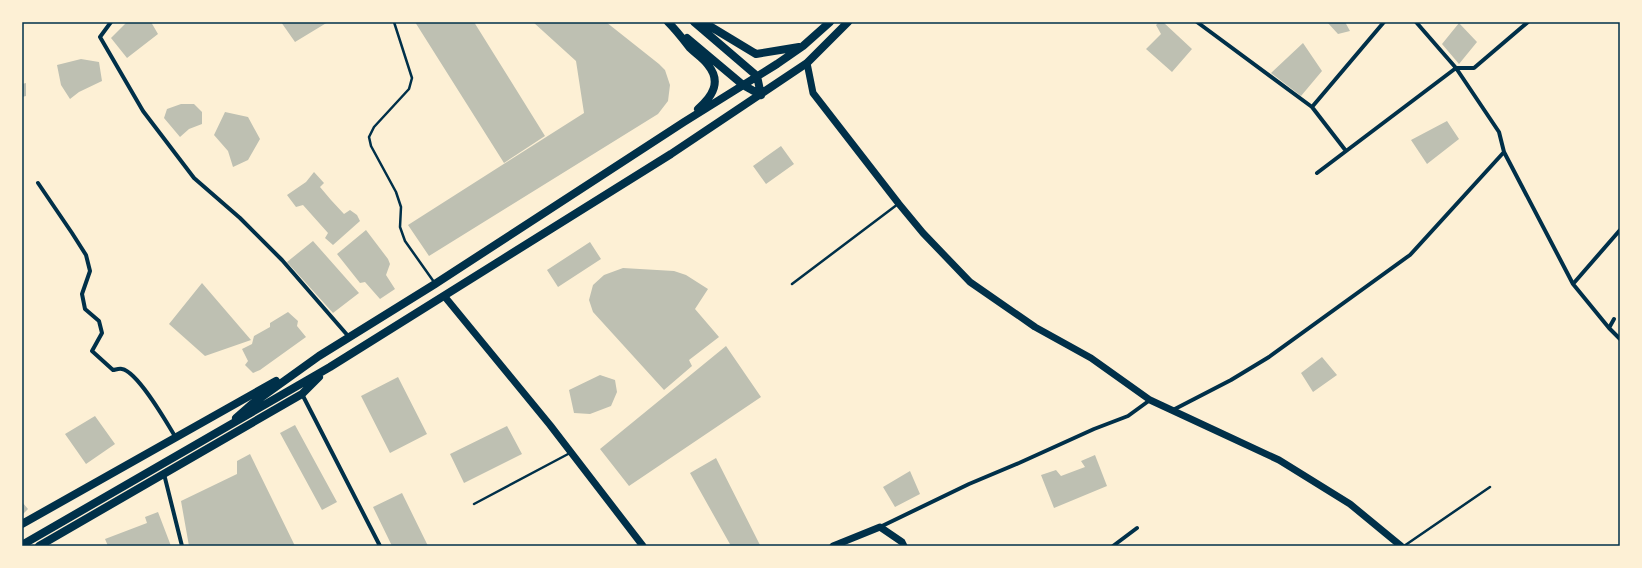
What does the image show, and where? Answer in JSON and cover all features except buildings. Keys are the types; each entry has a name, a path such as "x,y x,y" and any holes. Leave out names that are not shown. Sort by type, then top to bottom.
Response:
{"main road":[{"path":"668,22 691,48 709,65 715,78 714,89 709,98 684,122"},
{"path":"668,22 743,85 761,95"},
{"path":"694,22 756,76 761,95"},
{"path":"703,22 756,54 802,46"},
{"path":"22,524 176,438 349,338 743,85 802,46 830,22"},
{"path":"22,545 330,367 671,154 808,63 848,22"},
{"path":"808,63 813,93 898,204 923,233 970,282 1035,327 1091,358 1150,400 1279,460 1350,504 1401,546"},
{"path":"444,297 507,371 640,545"},
{"path":"228,425 252,404 319,356"},
{"path":"39,546 302,394 330,367"},
{"path":"833,546 880,527 902,542 904,546"}],"street":[{"path":"111,22 100,37 142,111 157,132 194,178 240,218 282,260 349,338"},
{"path":"1198,22 1312,108 1346,151"},
{"path":"1312,108 1384,22"},
{"path":"1416,22 1456,68 1499,132 1504,152 1573,284 1620,338"},
{"path":"1317,173 1456,68 1474,68 1528,22"},
{"path":"1171,411 1238,376 1269,357 1410,255 1504,152"},
{"path":"38,183 86,255 90,271 82,294 85,309 99,321 102,333 92,351 113,370 122,369 132,374 142,385 176,438"},
{"path":"1573,284 1620,230"},
{"path":"1610,328 1614,319"},
{"path":"302,394 380,546"},
{"path":"880,527 968,484 1020,463 1094,429 1128,416 1150,400"},
{"path":"164,474 182,546"},
{"path":"1113,546 1137,528"}],"lane":[{"path":"394,22 412,78 409,89 374,128 369,137 370,146 396,192 401,207 400,227 405,241 435,284"},
{"path":"792,284 898,204"},
{"path":"474,504 571,453"},
{"path":"1404,546 1490,487"}]}
